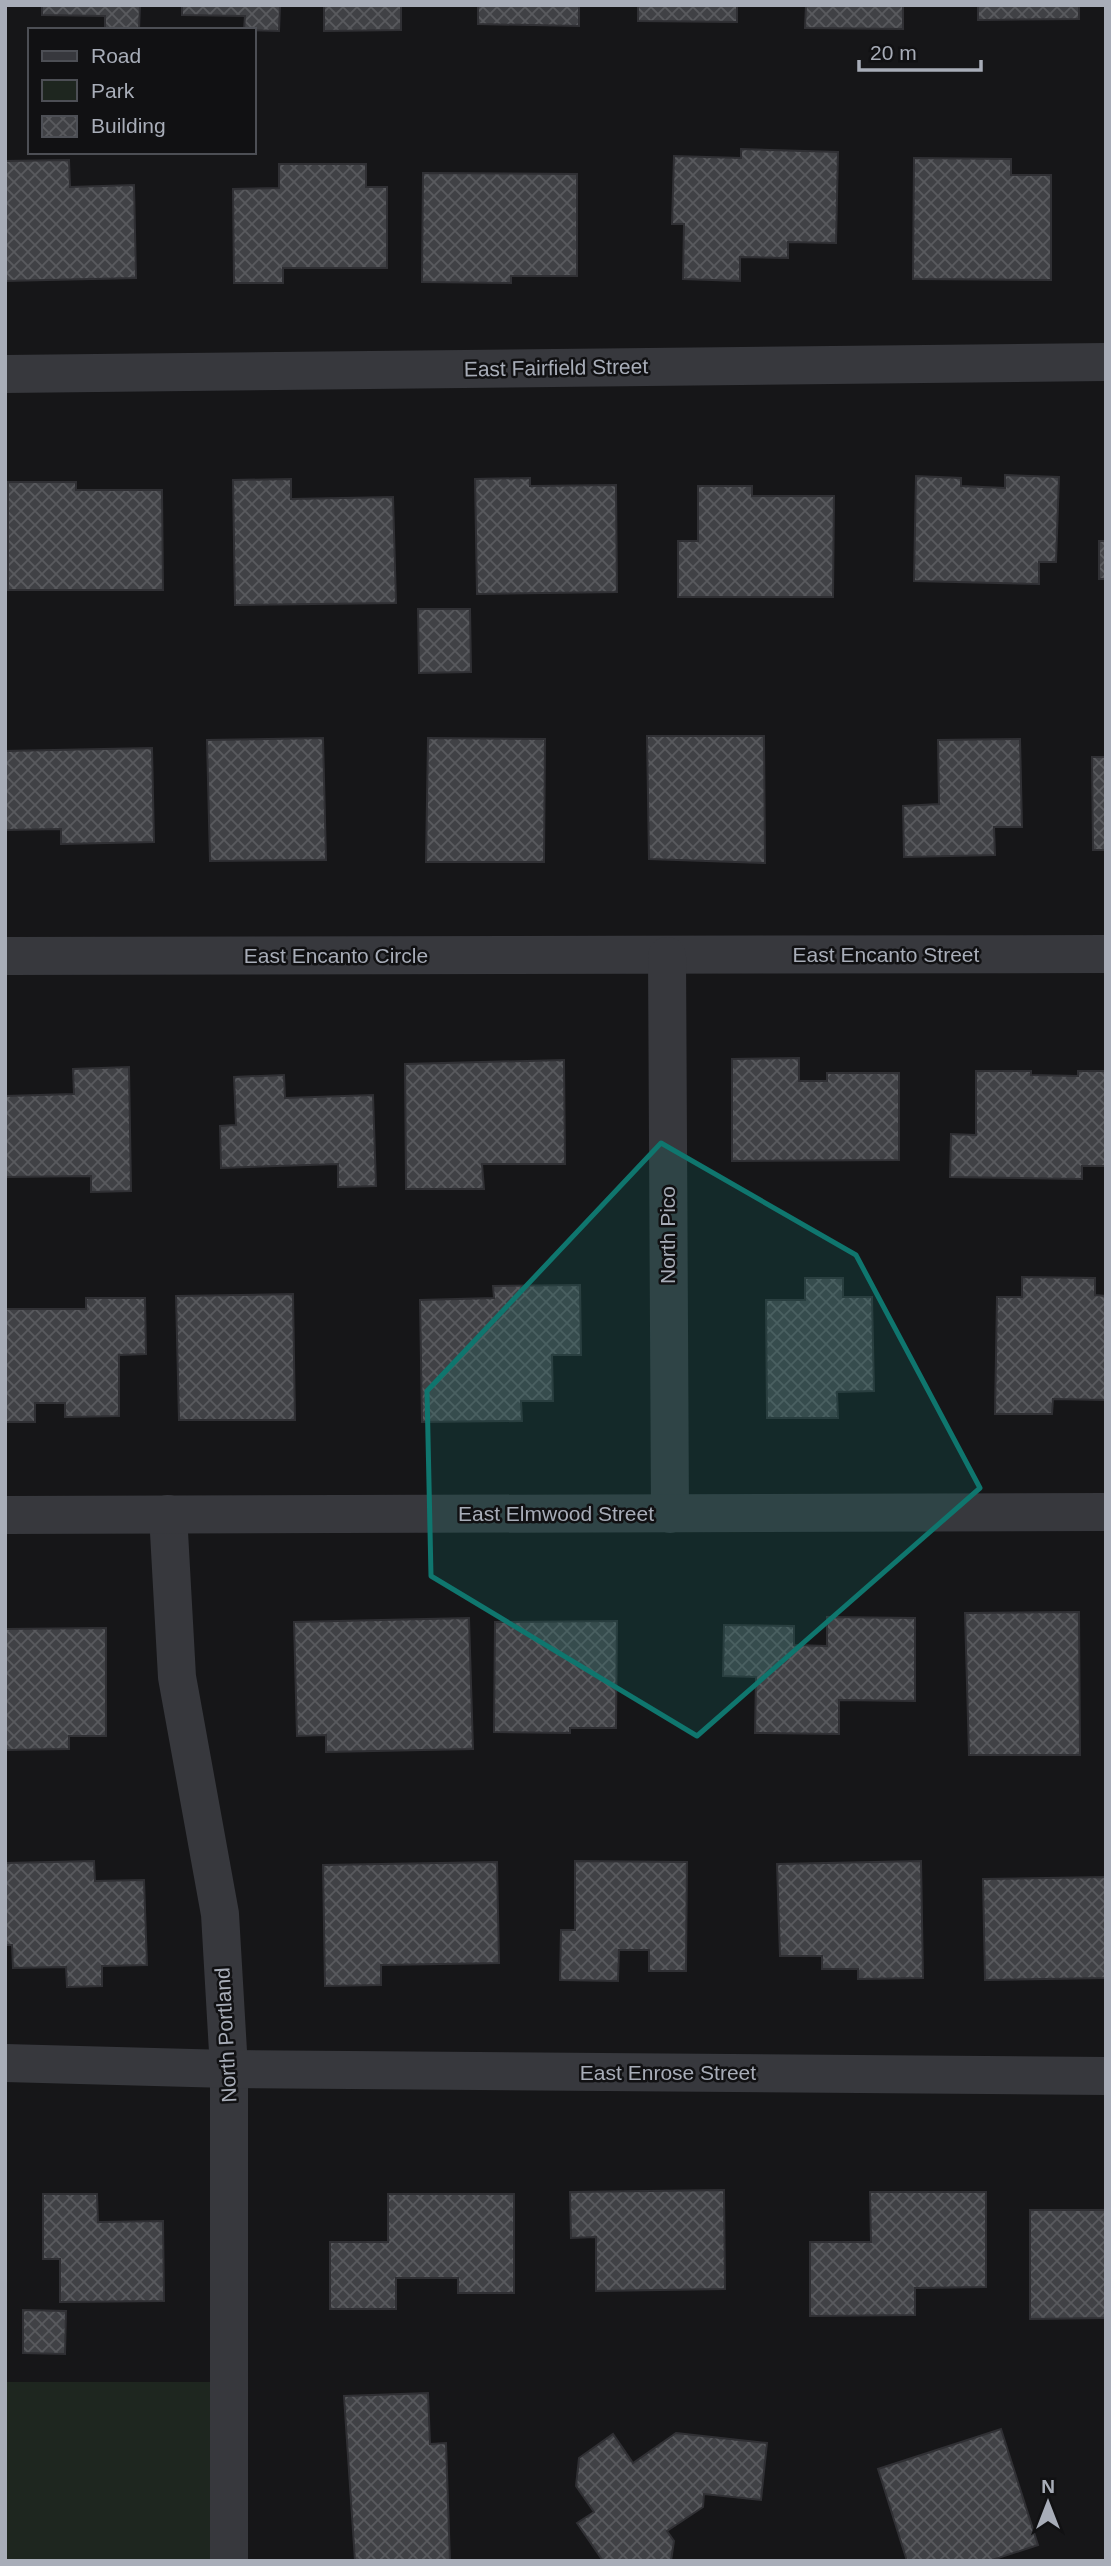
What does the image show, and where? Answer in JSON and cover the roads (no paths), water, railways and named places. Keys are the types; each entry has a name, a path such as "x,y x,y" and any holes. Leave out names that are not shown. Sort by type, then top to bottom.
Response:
{"street":[{"name":"East Fairfield Street","path":"5,374 1106,362"},
{"name":"East Encanto Street","path":"667,956 1106,954"},
{"name":"East Encanto Circle","path":"5,956 667,956"},
{"name":"North Pico","path":"667,956 670,1514"},
{"name":"East Elmwood Street","path":"5,1515 1106,1512"},
{"name":"North Portland","path":"168,1514 177,1676 220,1914 229,2069 229,2561"},
{"name":"East Enrose Street","path":"5,2063 229,2069 1106,2076"}]}
